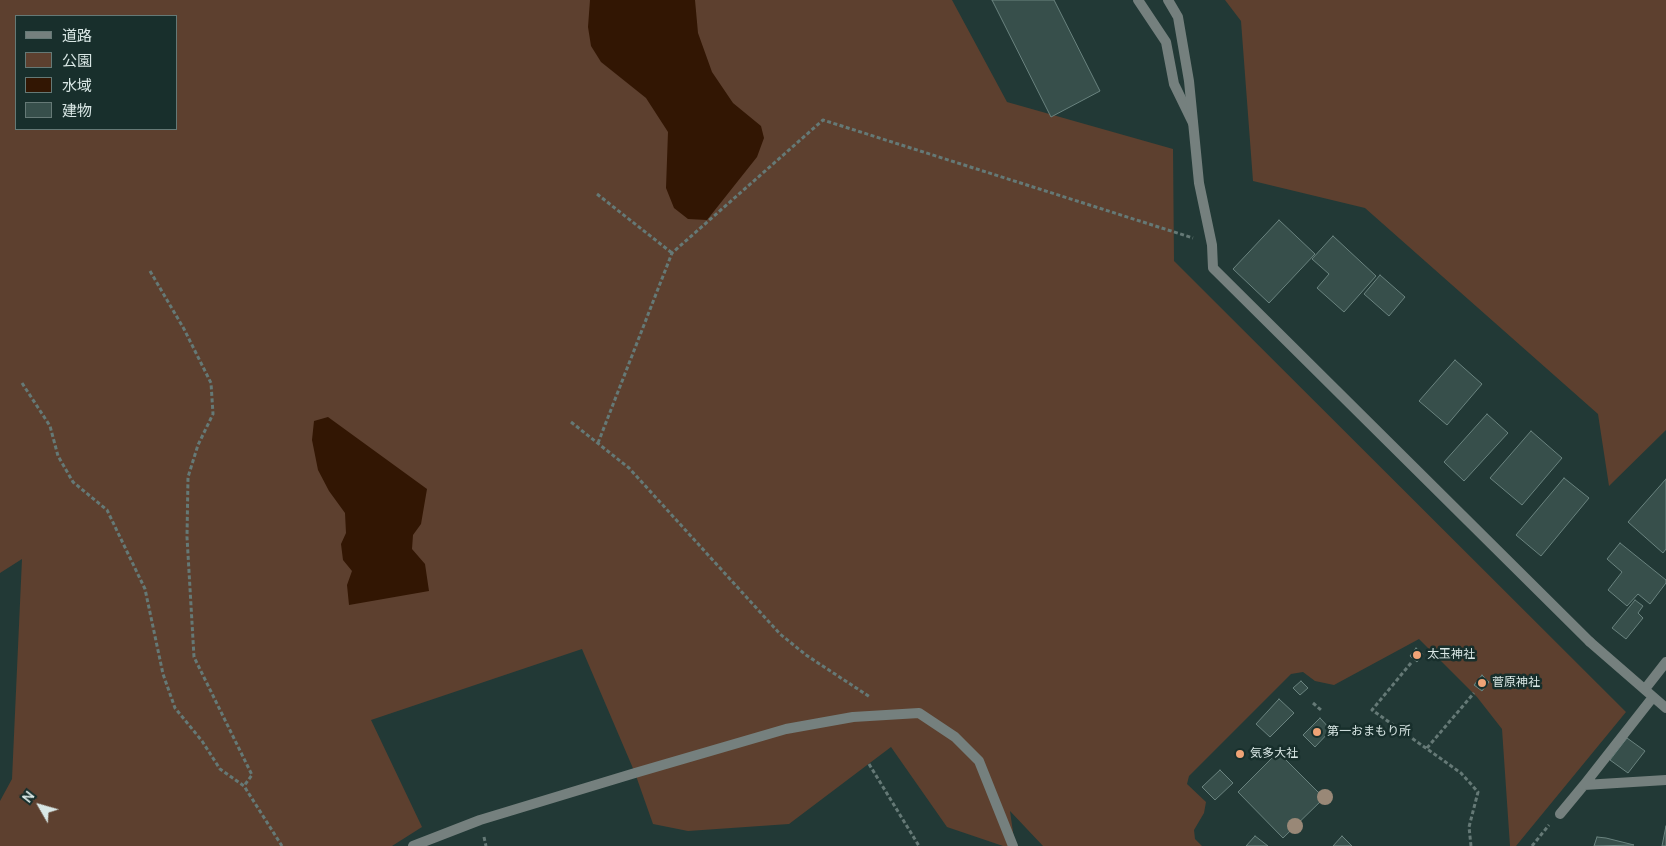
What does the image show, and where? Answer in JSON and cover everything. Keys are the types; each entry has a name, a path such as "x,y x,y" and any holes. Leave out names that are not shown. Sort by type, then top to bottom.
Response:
{"street":[{"path":"1138,0 1166,42 1174,84 1194,124"},
{"path":"1168,0 1178,17 1189,81 1200,183 1212,244 1212,268 1590,642 1666,708"},
{"path":"1645,690 1666,662"},
{"path":"1560,814 1653,697"},
{"path":"413,846 480,820 635,772 786,730 853,718 919,713 955,737 980,761 1014,846"},
{"path":"1584,785 1666,780"}],"path":[{"path":"598,444 672,253 824,120 1212,244"},
{"path":"597,194 672,253"},
{"path":"150,271 184,330 211,383 213,414 198,445 188,477 186,537 194,656 252,775 244,786"},
{"path":"22,383 50,426 58,456 72,482 107,510 146,588 163,674 175,708 220,768 244,786 282,846"},
{"path":"571,422 629,468 780,634 806,655 870,698"},
{"path":"1411,663 1372,710 1461,773 1478,792 1469,828 1471,846"},
{"path":"1427,748 1474,692"},
{"path":"1313,703 1321,710"},
{"path":"869,764 920,846"},
{"path":"1532,846 1560,814"}],"green space":[{"path":"0,0 952,0 1007,102 1173,149 1174,261 1626,712 1516,846 1510,846 1502,729 1477,697 1419,639 1334,685 1315,681 1303,672 1291,674 1189,776 1187,784 1206,802 1204,813 1194,830 1195,839 1202,846 1043,846 1010,811 1015,846 1003,846 947,827 891,747 789,824 688,831 653,824 635,773 582,649 371,720 422,827 392,846 0,846 0,801 12,779 22,559 0,573"},
{"path":"1225,0 1666,0 1666,430 1609,486 1598,414 1365,208 1253,181 1241,21"}],"water":[{"path":"590,0 695,0 698,33 712,72 733,103 761,126 764,138 757,157 707,220 688,219 674,208 666,188 668,132 646,98 601,62 591,46 588,27"},
{"path":"328,417 427,489 421,524 413,535 412,549 425,564 429,591 349,605 347,585 352,571 343,560 341,544 346,533 345,513 329,491 318,470 312,440 314,421"}],"building":[{"path":"992,0 1054,0 1100,91 1051,117"},
{"path":"1279,220 1315,254 1269,303 1233,269"},
{"path":"1333,236 1376,276 1344,312 1317,288 1329,274 1312,259"},
{"path":"1380,275 1405,297 1389,316 1364,294"},
{"path":"1455,360 1482,384 1447,425 1419,401"},
{"path":"1487,414 1508,433 1464,481 1444,462"},
{"path":"1531,431 1562,458 1522,505 1490,478"},
{"path":"1564,478 1589,498 1541,556 1516,535"},
{"path":"1666,479 1666,549 1663,553 1628,522"},
{"path":"1620,543 1666,580 1666,583 1650,604 1638,594 1627,606 1608,590 1622,572 1607,559"},
{"path":"1635,600 1643,606 1638,613 1643,618 1626,639 1612,628"},
{"name":"太玉神社","path":"1416,648 1423,654 1417,662 1410,656"},
{"name":"菅原神社","path":"1482,675 1489,682 1482,691 1474,685"},
{"path":"1301,681 1308,688 1300,695 1293,688"},
{"path":"1279,699 1294,713 1270,737 1256,724"},
{"name":"第一おまもり所","path":"1320,718 1331,730 1315,747 1303,735"},
{"path":"1627,738 1645,751 1628,773 1610,760"},
{"path":"1278,752 1324,798 1283,838 1238,792"},
{"path":"1220,770 1233,783 1215,800 1202,787"},
{"path":"1666,826 1666,846 1662,846"},
{"path":"1255,836 1268,846 1246,846"},
{"path":"1342,836 1352,846 1333,846"},
{"path":"1597,837 1606,838 1634,845 1594,846"}],"place":[{"name":"太玉神社","path":"1417,655"},
{"name":"菅原神社","path":"1482,683"},
{"name":"第一おまもり所","path":"1317,732"},
{"name":"気多大社","path":"1240,754"}]}
